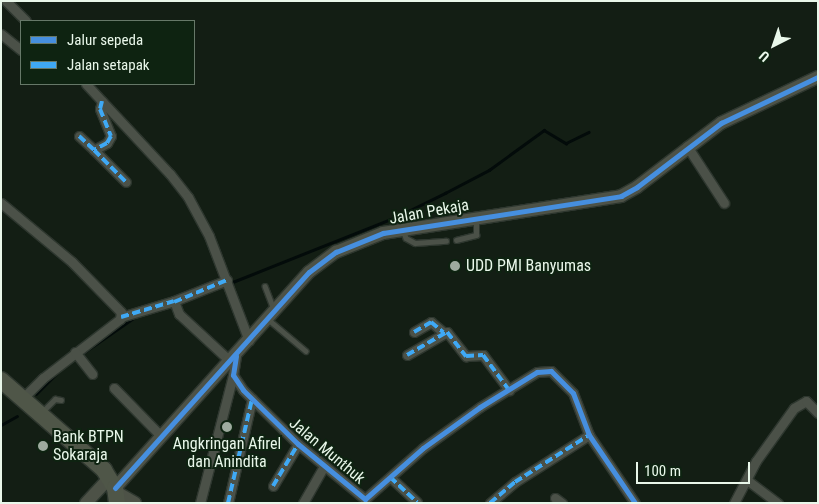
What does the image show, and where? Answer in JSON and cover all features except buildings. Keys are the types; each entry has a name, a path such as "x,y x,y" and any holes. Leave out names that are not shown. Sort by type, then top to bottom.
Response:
{"highway":[{"path":"5,386 23,398 40,414 115,490"}],"street":[{"path":"6,1 25,20"},
{"path":"1,34 20,49"},
{"name":"Jalan Pekaja","path":"86,503 115,490 161,436 233,359 309,272 336,252 366,238 403,229 621,196 637,187 687,146 721,122 818,77"},
{"path":"87,85 170,174 188,197 210,236 249,341"},
{"path":"94,150 112,136 100,109 102,101"},
{"path":"79,136 126,182"},
{"path":"687,146 724,203"},
{"path":"1,203 104,292 116,304 121,317"},
{"path":"23,398 78,355 121,317 175,305 228,283"},
{"path":"175,305 233,359 233,375 200,503"},
{"path":"414,332 431,322 443,332 449,334 469,357 479,353 483,355 508,390"},
{"path":"407,355 443,332"},
{"path":"78,355 92,374"},
{"name":"Jalan Munthuk","path":"233,375 252,399 298,444 365,499 447,430 537,372 551,371 573,393 588,435"},
{"path":"114,388 161,436"},
{"path":"228,503 252,399"},
{"path":"734,503 782,422 800,402 806,401 818,413"},
{"path":"490,503 515,482 588,435 635,503"},
{"path":"273,486 298,444"},
{"path":"303,503 324,466"},
{"path":"390,477 417,502"},
{"path":"747,480 778,503"},
{"path":"115,490 135,503"}],"lane":[{"path":"456,240 476,236 475,217"},
{"path":"403,229 406,238 415,243 446,241"},
{"path":"265,286 271,315 306,351"},
{"path":"40,414 55,399 61,400"}],"waterway":[{"path":"230,283 396,217 489,170 544,130 566,143 589,132"},
{"path":"188,300 218,288"},
{"path":"80,355 135,317"},
{"path":"36,394 60,370"},
{"path":"1,425 17,416"}],"marked path":[{"path":"102,101 100,109 111,136 107,143 94,150 126,182"},
{"path":"79,136 94,150"},
{"path":"174,302 227,280"},
{"path":"121,317 174,301"},
{"path":"414,332 431,322 443,332"},
{"path":"407,355 447,332 466,356 483,355 509,390"},
{"path":"228,503 252,399"},
{"path":"490,503 515,482 589,435"},
{"path":"273,486 298,444"},
{"path":"390,477 417,502"}],"cycle path":[{"path":"115,488 309,272 336,252 383,233 621,196 637,187 721,123 818,77"},
{"path":"236,356 233,375 243,390 298,444 365,499 423,448 480,407 537,372 551,371 573,393 589,435 635,503"}],"place":[{"name":"UDD PMI Banyumas","path":"455,266"},
{"name":"Angkringan Afirel dan Anindita","path":"227,427"},
{"name":"Bank BTPN Sokaraja","path":"43,446"}]}
